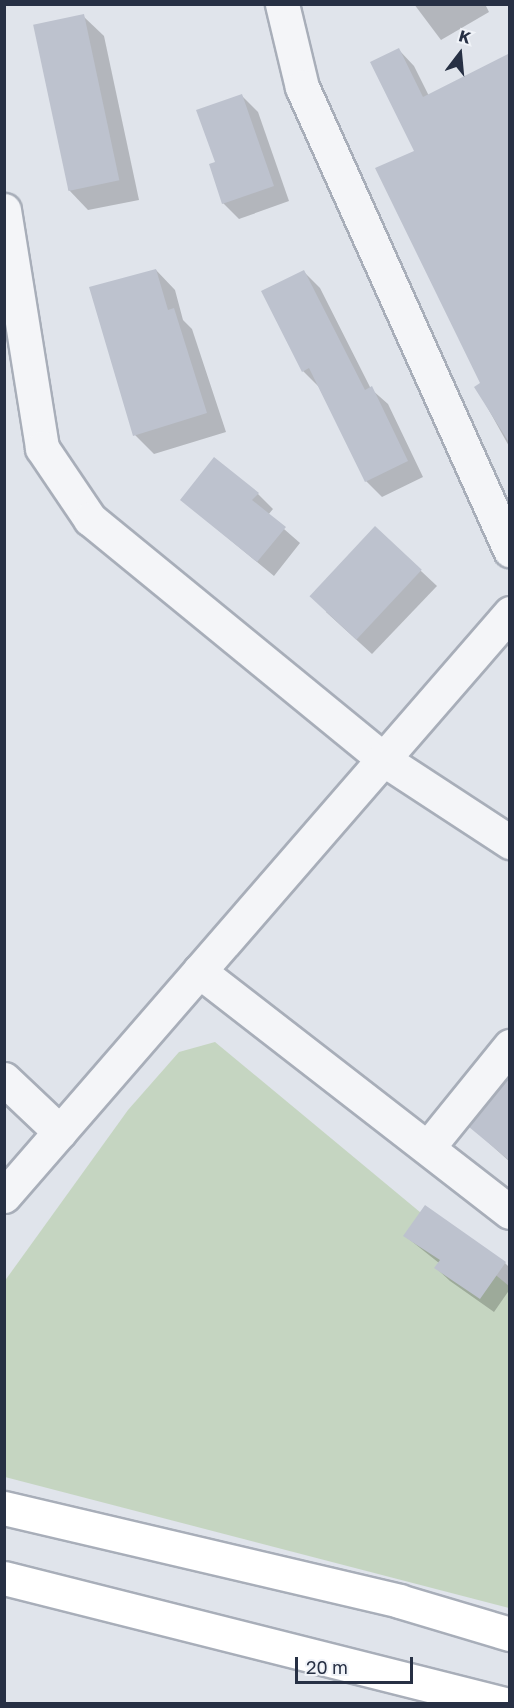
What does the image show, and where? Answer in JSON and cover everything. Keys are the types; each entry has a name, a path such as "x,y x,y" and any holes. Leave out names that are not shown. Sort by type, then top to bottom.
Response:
{"main road":[{"path":"4,1508 399,1601 510,1634"},
{"path":"4,1578 443,1696 504,1704"}],"street":[{"path":"282,4 302,87 510,550"},
{"path":"4,210 42,448 90,519 382,759 510,842"},
{"path":"4,1197 510,613"},
{"path":"199,971 429,1146 510,1212"},
{"path":"429,1146 510,1047"},
{"path":"4,1079 60,1132"}],"green space":[{"path":"215,1042 509,1286 509,1608 5,1477 4,1282 128,1110 179,1052"}],"building":[{"path":"84,14 119,180 68,191 33,25"},
{"path":"399,48 423,97 510,53 510,444 474,387 480,383 375,168 414,151 370,62"},
{"path":"242,94 274,186 222,204 209,164 215,162 196,110"},
{"path":"156,269 168,310 174,308 207,413 133,436 89,287"},
{"path":"304,270 365,390 372,386 408,461 365,482 309,368 302,372 261,291"},
{"path":"214,457 259,493 252,500 286,527 257,562 180,500"},
{"path":"375,526 422,570 356,640 310,596"},
{"path":"510,1076 510,1161 469,1127"},
{"path":"425,1205 506,1262 480,1299 434,1268 440,1260 403,1236"}]}
